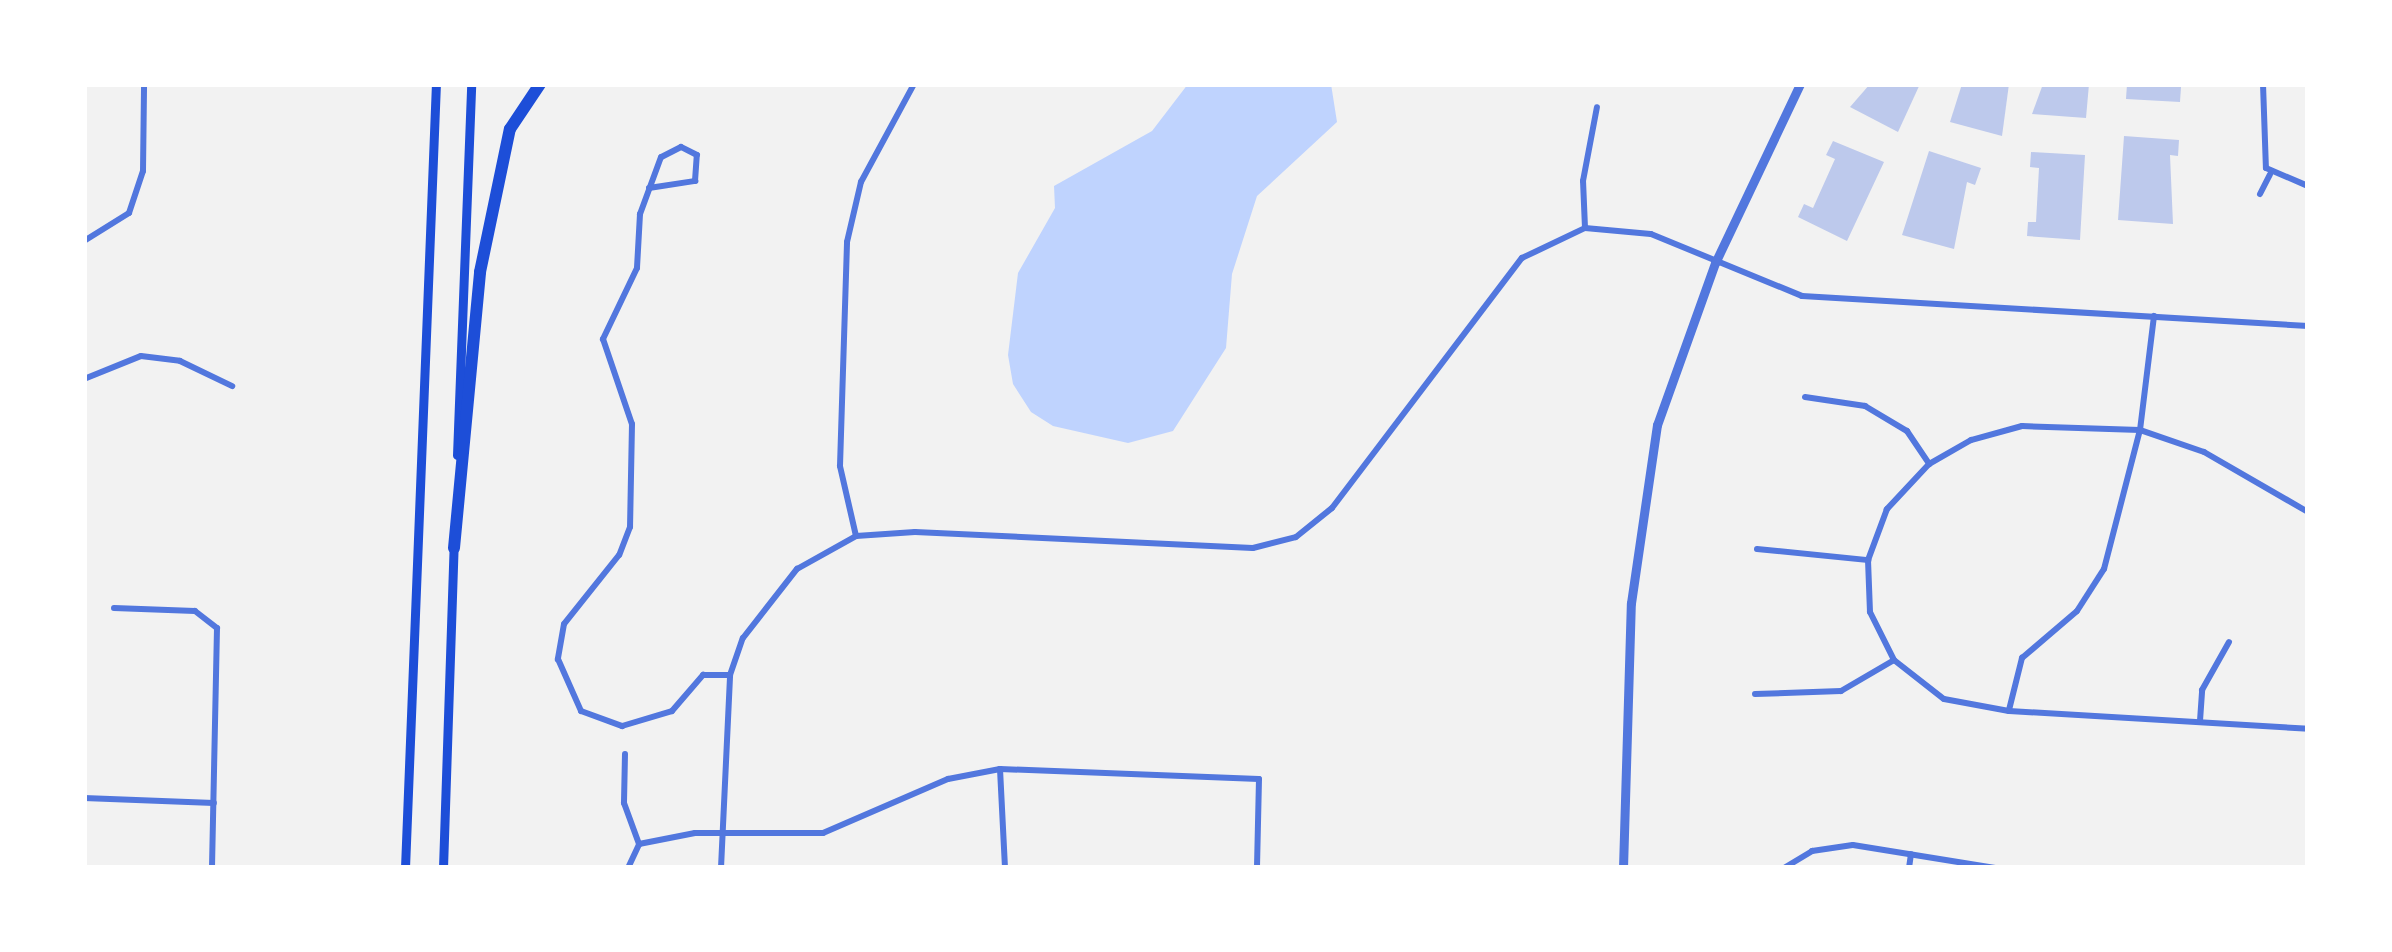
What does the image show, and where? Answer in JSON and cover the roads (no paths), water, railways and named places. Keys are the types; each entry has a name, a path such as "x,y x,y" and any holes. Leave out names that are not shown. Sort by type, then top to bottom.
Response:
{"highway":[{"path":"454,548 480,272 510,129 540,84"}],"main road":[{"path":"405,868 436,84"},
{"path":"443,868 471,84"}],"street":[{"path":"84,241 129,214 143,171 144,84"},
{"path":"856,536 840,466 847,242 861,182 914,84"},
{"path":"1624,868 1640,506 1657,425 1715,263 1800,84"},
{"path":"2260,194 2270,174 2263,84"},
{"path":"1585,228 1583,181 1597,107"},
{"path":"650,188 695,181 697,155 666,151 650,188 637,268 603,339 632,424 627,541 564,624 557,659 581,711 622,726 672,711 703,675 730,675"},
{"path":"2270,174 2308,186"},
{"path":"721,868 730,675 763,604 797,569 856,536 915,532 1252,548 1295,537 1332,508 1522,258 1585,228 1652,234 1802,296 2308,326"},
{"path":"2009,710 2022,658 2077,610 2104,569 2140,430 2154,316"},
{"path":"84,379 141,356 181,361 232,386"},
{"path":"1805,397 1865,406 1907,431 1929,464"},
{"path":"2308,512 2204,452 2140,430 2022,426 1971,440 1929,464 1887,509 1868,560 1870,612 1894,660 1944,699 2009,710 2308,729"},
{"path":"1757,549 1868,560"},
{"path":"114,608 195,611 217,628 212,868"},
{"path":"2200,722 2202,690 2229,642"},
{"path":"1755,694 1841,691 1894,660"},
{"path":"625,754 625,802 639,844 628,868"},
{"path":"1000,769 1005,868"},
{"path":"639,844 722,832 823,833 948,779 1000,769 1259,779 1256,868"},
{"path":"84,798 214,803"},
{"path":"1784,868 1811,851 1853,845 1995,868"},
{"path":"1909,868 1911,854"}],"water":[{"path":"1188,84 1331,84 1337,122 1257,196 1232,274 1226,348 1173,431 1128,443 1053,426 1031,412 1013,384 1008,355 1018,273 1055,208 1054,186 1152,131"}]}
